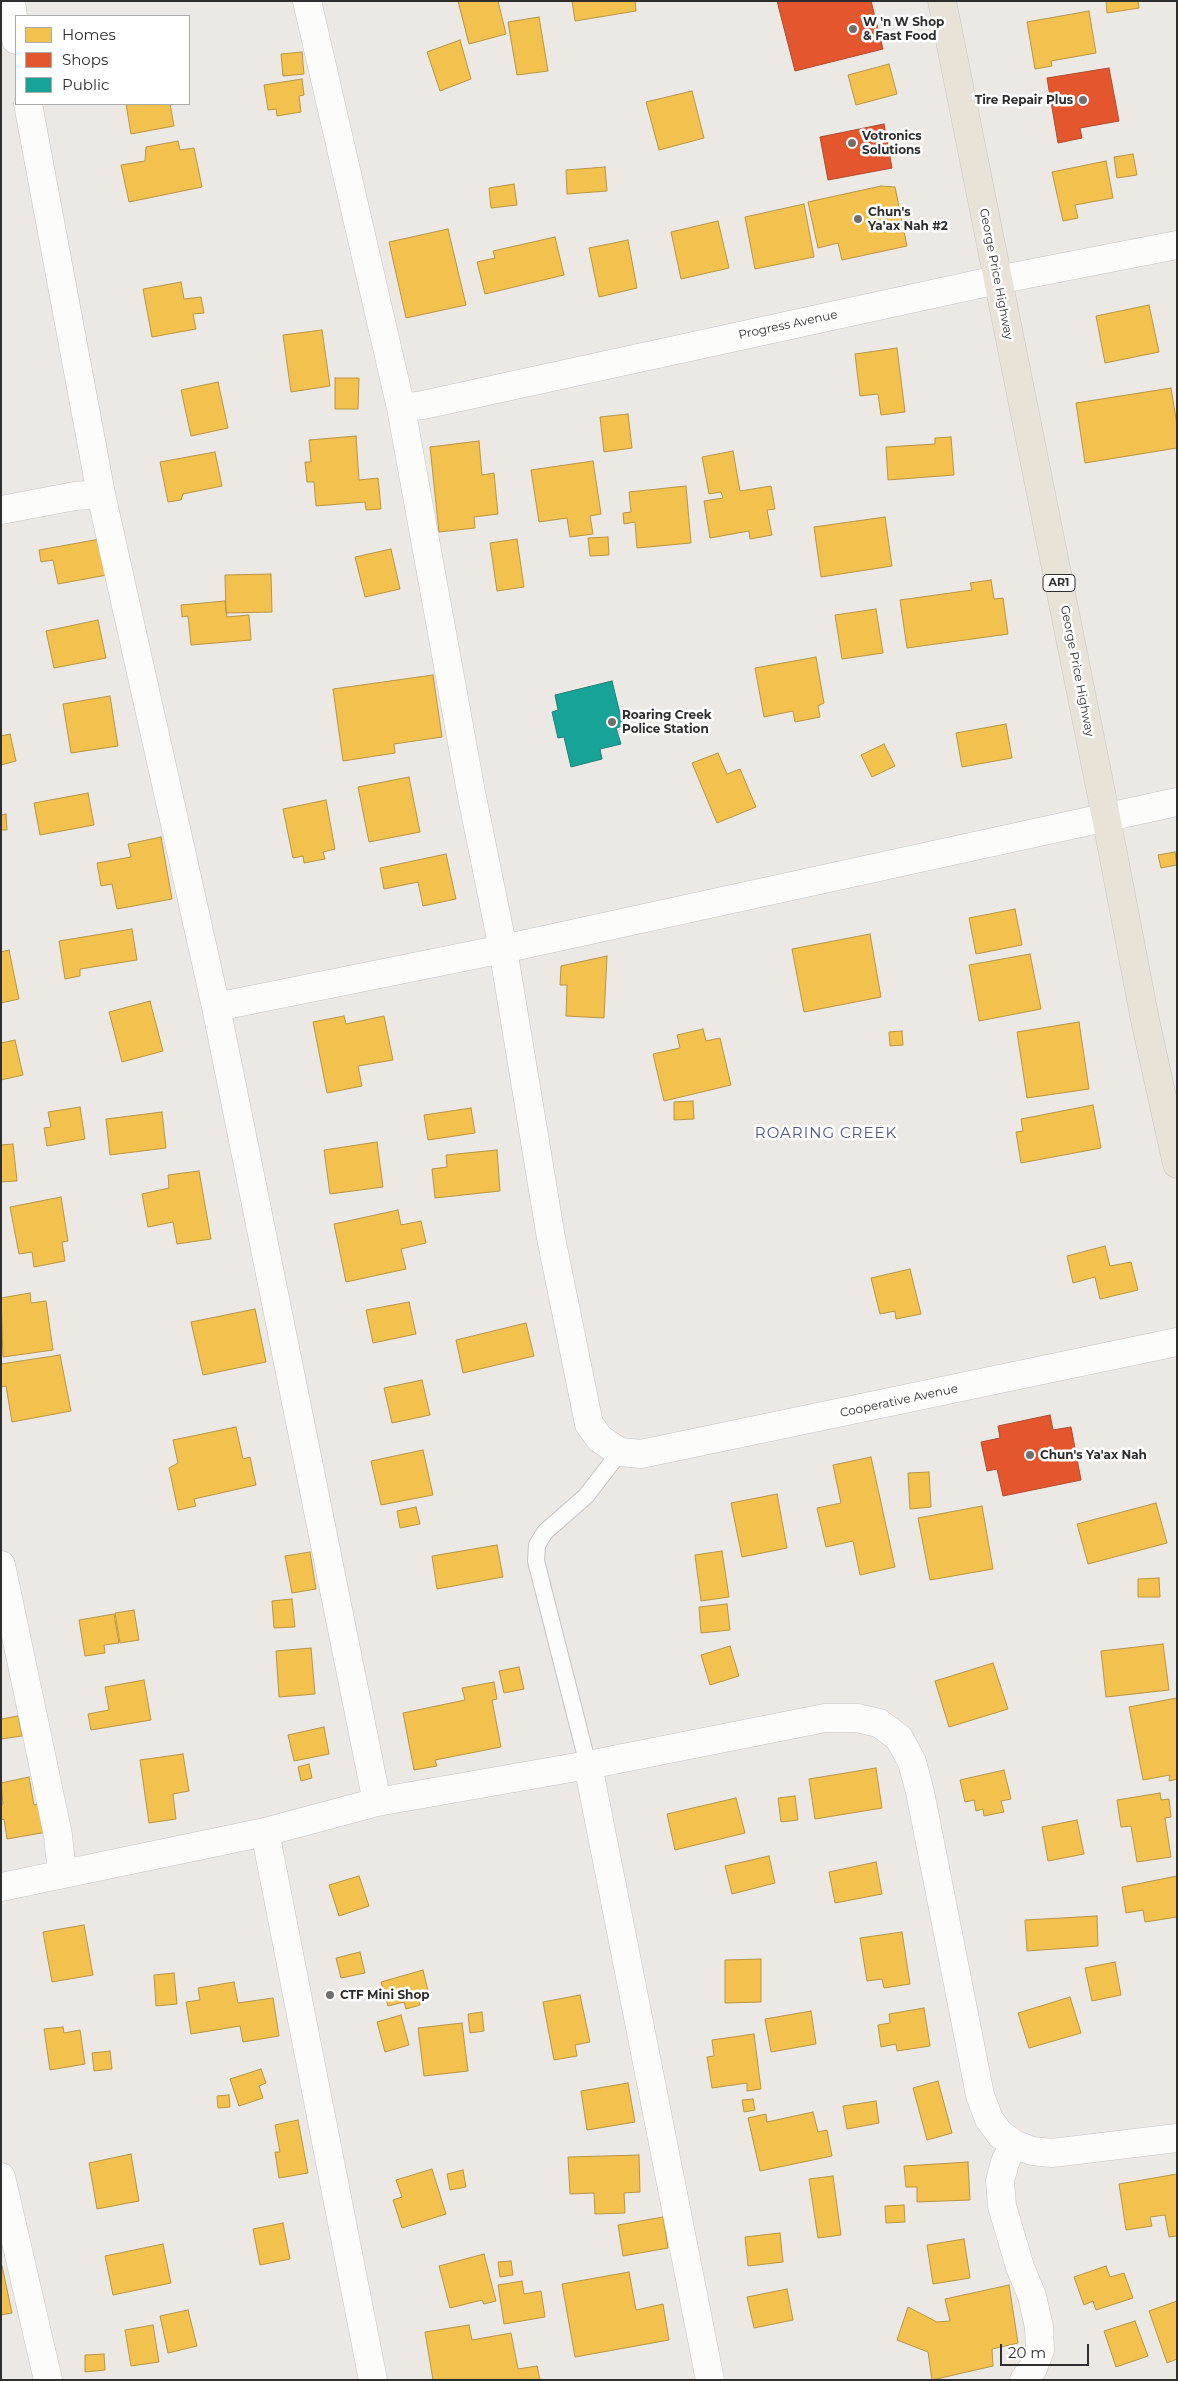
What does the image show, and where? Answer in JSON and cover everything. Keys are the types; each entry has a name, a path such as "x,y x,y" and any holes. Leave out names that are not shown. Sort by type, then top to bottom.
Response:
{"highway":[{"name":"George Price Highway","path":"942,1 1158,1084 1177,1164"}],"street":[{"path":"10,1 15,34"},
{"path":"307,1 401,408 471,792 503,949 551,1238 589,1424 600,1439 620,1452"},
{"path":"28,105 101,494 216,1007 377,1802"},
{"name":"Progress Avenue","path":"401,408 442,401 997,280 1177,245"},
{"path":"1,510 74,496 101,494"},
{"path":"216,1007 503,949 1177,802"},
{"name":"Cooperative Avenue","path":"620,1452 641,1454 669,1449 1177,1342"},
{"path":"1,1565 58,1835 62,1874"},
{"path":"1,1887 265,1832 377,1802 588,1765 825,1718 857,1718 879,1723 899,1738 912,1762 920,1792 980,2095 989,2119 1000,2134 1014,2144 1032,2151 1052,2153 1177,2138"},
{"path":"588,1765 710,2380"},
{"path":"265,1832 374,2380"},
{"path":"1014,2144 1005,2162 1000,2181 1002,2206 1020,2267 1032,2296 1040,2327 1040,2350 1034,2368 1024,2380"},
{"path":"1,2177 48,2380"}],"lane":[{"path":"588,1765 536,1561 538,1545 545,1532 586,1496 620,1452"}],"building: Homes":[{"path":"458,1 498,1 506,34 469,44"},
{"path":"572,1 635,1 636,11 575,21"},
{"path":"1106,1 1138,1 1139,8 1107,13"},
{"path":"1089,11 1096,53 1051,61 1052,66 1035,69 1027,22"},
{"path":"539,17 548,71 517,75 508,22"},
{"path":"460,40 471,79 440,91 427,52"},
{"path":"302,52 304,74 283,76 281,54"},
{"path":"889,64 897,94 856,105 848,75"},
{"path":"302,79 304,95 299,96 301,112 277,116 276,109 268,110 264,85"},
{"path":"692,91 704,138 659,150 646,102"},
{"path":"126,105 170,105 174,126 131,134"},
{"path":"178,141 180,150 194,148 202,187 129,202 121,165 145,161 146,147"},
{"path":"1133,154 1137,175 1117,178 1114,157"},
{"path":"1106,161 1113,198 1075,205 1078,218 1063,221 1052,172"},
{"path":"605,167 607,191 567,194 566,170"},
{"path":"514,184 517,205 491,208 489,188"},
{"path":"881,186 895,187 907,246 842,260 838,243 818,248 808,202"},
{"path":"804,204 814,257 755,269 745,217"},
{"path":"718,221 729,268 681,279 671,232"},
{"path":"448,229 466,305 406,318 389,242"},
{"path":"555,237 564,275 485,294 477,262 495,258 493,251"},
{"path":"628,240 637,288 599,297 589,248"},
{"path":"181,282 184,299 201,297 204,313 193,314 196,329 152,337 143,289"},
{"path":"1149,305 1159,352 1105,363 1096,316"},
{"path":"322,330 330,386 291,392 283,335"},
{"path":"897,348 905,412 881,415 878,394 860,396 855,354"},
{"path":"335,378 359,378 358,409 335,409"},
{"path":"218,382 228,428 191,436 181,390"},
{"path":"1171,388 1177,425 1177,448 1085,463 1076,403"},
{"path":"628,414 632,448 604,452 600,417"},
{"path":"356,436 359,480 378,478 381,509 366,510 365,502 316,506 314,482 307,482 305,462 311,462 309,440"},
{"path":"951,437 954,475 888,480 886,447 935,444 935,438"},
{"path":"479,441 482,475 494,473 498,514 474,517 475,528 439,532 430,447"},
{"path":"733,451 740,491 771,486 775,509 767,510 772,535 750,539 749,531 710,538 704,501 723,498 721,492 709,494 702,457"},
{"path":"215,452 222,486 183,494 181,500 168,502 160,462"},
{"path":"593,461 601,514 590,516 593,534 570,537 567,518 539,522 531,470"},
{"path":"686,486 691,543 637,548 635,522 624,524 623,513 631,512 629,492"},
{"path":"885,517 892,566 821,577 814,527"},
{"path":"608,537 609,555 590,556 588,538"},
{"path":"100,539 107,575 58,584 53,560 41,562 39,550"},
{"path":"517,539 524,587 497,591 490,543"},
{"path":"391,549 400,589 365,597 355,557"},
{"path":"271,574 272,612 226,613 225,575"},
{"path":"991,580 994,599 1003,598 1008,634 907,648 900,600 972,590 970,583"},
{"path":"225,601 227,617 249,615 251,640 191,645 188,616 182,617 181,605"},
{"path":"876,609 883,653 842,659 835,615"},
{"path":"98,620 106,658 54,668 46,631"},
{"path":"816,657 824,703 818,706 820,717 795,722 793,711 764,717 755,668"},
{"path":"433,675 442,737 394,744 395,753 343,761 333,689"},
{"path":"110,696 118,746 71,753 63,704"},
{"path":"1006,724 1012,758 962,767 956,733"},
{"path":"10,734 16,761 1,765 1,736"},
{"path":"884,744 895,766 872,777 861,755"},
{"path":"718,753 727,774 740,769 756,807 717,823 692,763"},
{"path":"409,777 420,832 369,842 358,787"},
{"path":"88,793 94,825 40,835 34,803"},
{"path":"326,800 335,849 323,852 325,859 304,863 303,856 293,858 283,809"},
{"path":"6,814 7,830 1,830 1,815"},
{"path":"161,837 172,899 117,909 112,884 101,886 97,863 131,857 128,844"},
{"path":"1175,852 1177,865 1161,868 1158,855"},
{"path":"446,854 456,899 423,906 418,882 384,889 380,868"},
{"path":"1015,909 1022,945 976,954 969,918"},
{"path":"132,929 137,960 80,969 80,976 65,979 59,941"},
{"path":"870,934 881,997 804,1012 792,949"},
{"path":"9,950 19,999 1,1003 1,952"},
{"path":"1030,954 1041,1009 979,1021 969,965"},
{"path":"607,956 604,1018 566,1016 567,985 560,985 561,966"},
{"path":"150,1001 163,1051 122,1062 109,1012"},
{"path":"344,1016 346,1024 384,1016 393,1060 358,1066 362,1086 327,1093 313,1022"},
{"path":"1079,1022 1089,1089 1027,1098 1017,1032"},
{"path":"703,1029 706,1041 720,1038 731,1085 664,1101 653,1054 680,1048 677,1035"},
{"path":"902,1031 903,1045 890,1046 889,1032"},
{"path":"15,1040 23,1075 1,1080 1,1043"},
{"path":"693,1101 694,1119 674,1120 674,1102"},
{"path":"1093,1105 1101,1148 1021,1163 1016,1132 1023,1131 1021,1119"},
{"path":"80,1107 85,1139 47,1146 44,1128 51,1127 48,1112"},
{"path":"471,1108 475,1133 428,1140 424,1115"},
{"path":"162,1112 166,1148 110,1155 106,1119"},
{"path":"377,1142 383,1187 330,1194 324,1150"},
{"path":"13,1144 17,1181 1,1182 1,1145"},
{"path":"497,1150 500,1191 435,1198 432,1169 447,1167 446,1155"},
{"path":"199,1171 211,1239 177,1244 173,1222 148,1227 142,1194 169,1188 168,1175"},
{"path":"61,1197 68,1241 62,1242 65,1261 34,1267 32,1252 19,1254 10,1207"},
{"path":"398,1210 401,1225 421,1221 426,1243 401,1249 406,1269 346,1282 334,1224"},
{"path":"1105,1246 1110,1266 1131,1262 1138,1290 1100,1299 1095,1277 1073,1283 1067,1256"},
{"path":"910,1269 921,1314 896,1319 895,1311 880,1314 871,1278"},
{"path":"30,1293 31,1303 46,1301 53,1350 3,1357 1,1298"},
{"path":"409,1302 416,1334 373,1343 366,1310"},
{"path":"255,1309 266,1362 203,1375 191,1322"},
{"path":"526,1323 534,1356 463,1373 456,1340"},
{"path":"60,1355 71,1411 12,1422 6,1386 1,1387 1,1364"},
{"path":"422,1380 430,1415 392,1423 384,1388"},
{"path":"236,1427 243,1459 250,1457 256,1485 194,1499 196,1506 178,1510 169,1468 178,1463 173,1440"},
{"path":"423,1450 433,1495 381,1505 371,1461"},
{"path":"871,1457 895,1567 860,1575 853,1541 826,1547 817,1508 841,1503 833,1465"},
{"path":"929,1472 931,1507 910,1509 908,1473"},
{"path":"777,1494 787,1548 742,1557 731,1503"},
{"path":"1156,1503 1167,1543 1088,1564 1077,1524"},
{"path":"982,1506 993,1569 930,1580 918,1518"},
{"path":"416,1507 420,1524 400,1528 397,1511"},
{"path":"497,1545 503,1577 437,1589 432,1556"},
{"path":"722,1551 729,1597 701,1601 695,1555"},
{"path":"310,1552 316,1589 292,1593 285,1556"},
{"path":"1159,1578 1160,1597 1138,1597 1138,1579"},
{"path":"292,1599 295,1627 274,1628 272,1601"},
{"path":"727,1604 730,1630 701,1633 699,1607"},
{"path":"134,1610 139,1640 120,1643 115,1613"},
{"path":"114,1614 119,1643 104,1645 105,1653 85,1656 79,1620"},
{"path":"1163,1644 1169,1690 1106,1697 1101,1651"},
{"path":"730,1646 739,1676 710,1685 701,1655"},
{"path":"311,1648 315,1694 279,1697 276,1651"},
{"path":"993,1663 1008,1709 949,1727 935,1681"},
{"path":"519,1667 524,1689 504,1693 499,1671"},
{"path":"144,1680 151,1720 91,1730 88,1714 109,1710 105,1687"},
{"path":"494,1682 497,1699 492,1700 501,1747 435,1760 437,1766 414,1770 403,1713 465,1700 462,1688"},
{"path":"1177,1698 1177,1779 1169,1781 1170,1775 1143,1780 1129,1707"},
{"path":"18,1716 22,1736 1,1739 1,1719"},
{"path":"324,1727 329,1754 294,1761 288,1735"},
{"path":"183,1754 189,1791 173,1794 176,1819 149,1823 140,1760"},
{"path":"309,1764 312,1778 301,1781 298,1767"},
{"path":"876,1768 882,1808 815,1819 809,1779"},
{"path":"1004,1770 1011,1799 1001,1801 1004,1812 984,1816 983,1809 976,1811 974,1800 965,1802 960,1780"},
{"path":"29,1777 34,1805 42,1803 47,1832 7,1839 4,1819 1,1820 1,1805 3,1804 1,1783"},
{"path":"1160,1793 1161,1800 1169,1799 1171,1817 1165,1818 1171,1857 1137,1862 1131,1826 1121,1827 1117,1800"},
{"path":"795,1796 798,1820 781,1822 778,1798"},
{"path":"736,1798 745,1833 675,1850 667,1814"},
{"path":"1077,1820 1084,1854 1048,1861 1042,1827"},
{"path":"769,1856 775,1883 732,1894 725,1866"},
{"path":"876,1862 882,1894 835,1903 829,1872"},
{"path":"359,1876 369,1906 339,1916 329,1885"},
{"path":"1177,1876 1177,1917 1145,1922 1143,1910 1126,1913 1122,1887"},
{"path":"1097,1916 1098,1946 1027,1951 1025,1920"},
{"path":"84,1925 93,1975 52,1982 43,1932"},
{"path":"902,1932 910,1984 884,1988 882,1979 867,1981 860,1938"},
{"path":"360,1952 365,1973 341,1978 336,1958"},
{"path":"761,1959 761,2002 725,2003 725,1960"},
{"path":"1115,1962 1121,1995 1092,2001 1085,1968"},
{"path":"423,1970 429,1995 418,1998 420,2005 406,2009 404,2002 388,2006 381,1982"},
{"path":"174,1973 177,2004 156,2006 154,1975"},
{"path":"234,1982 238,2003 273,1998 279,2036 243,2042 240,2026 191,2034 186,2002 200,2000 198,1988"},
{"path":"580,1995 590,2042 575,2045 577,2056 554,2060 543,2002"},
{"path":"1070,1997 1081,2033 1029,2048 1018,2013"},
{"path":"924,2008 930,2046 897,2051 896,2044 881,2047 878,2025 890,2023 889,2014"},
{"path":"811,2011 816,2044 771,2052 765,2019"},
{"path":"482,2012 484,2031 470,2033 468,2014"},
{"path":"401,2015 409,2045 385,2052 377,2022"},
{"path":"462,2023 468,2071 424,2076 418,2028"},
{"path":"63,2027 64,2033 80,2030 85,2064 50,2070 44,2029"},
{"path":"754,2034 761,2089 747,2091 747,2083 712,2088 707,2057 714,2056 712,2040"},
{"path":"110,2051 112,2069 94,2071 92,2053"},
{"path":"261,2069 266,2083 259,2086 263,2098 239,2106 230,2079"},
{"path":"938,2081 952,2133 927,2140 913,2088"},
{"path":"628,2083 635,2122 587,2130 581,2091"},
{"path":"229,2095 230,2107 218,2108 217,2096"},
{"path":"753,2099 755,2110 744,2112 742,2100"},
{"path":"876,2101 879,2123 847,2129 843,2106"},
{"path":"813,2112 818,2132 827,2130 832,2156 760,2171 748,2118 766,2114 767,2122"},
{"path":"298,2120 308,2173 279,2178 275,2152 280,2152 275,2125"},
{"path":"131,2154 139,2201 97,2209 89,2163"},
{"path":"639,2155 640,2192 624,2193 625,2213 595,2214 594,2193 570,2194 568,2157"},
{"path":"968,2162 970,2200 917,2202 917,2187 906,2187 904,2166"},
{"path":"432,2169 446,2214 402,2228 393,2200 402,2197 396,2180"},
{"path":"463,2170 466,2187 450,2190 447,2174"},
{"path":"1177,2174 1177,2236 1169,2237 1165,2215 1150,2217 1152,2226 1126,2230 1119,2184"},
{"path":"833,2176 841,2235 818,2238 809,2179"},
{"path":"904,2205 905,2222 886,2223 885,2206"},
{"path":"663,2217 668,2248 623,2256 618,2225"},
{"path":"283,2223 290,2259 260,2265 253,2229"},
{"path":"780,2233 783,2262 748,2266 745,2237"},
{"path":"964,2239 970,2278 933,2284 927,2245"},
{"path":"163,2244 171,2283 113,2295 105,2256"},
{"path":"484,2254 496,2301 484,2304 482,2300 450,2308 439,2266"},
{"path":"511,2261 513,2275 500,2277 498,2262"},
{"path":"1,2266 12,2313 1,2315"},
{"path":"1106,2266 1110,2277 1124,2273 1133,2298 1096,2310 1093,2301 1084,2305 1074,2277"},
{"path":"629,2272 636,2310 663,2304 669,2340 575,2357 562,2284"},
{"path":"522,2281 524,2294 541,2291 545,2317 504,2324 498,2285"},
{"path":"1009,2285 1018,2343 992,2349 993,2366 932,2380 928,2352 897,2340 908,2307 937,2322 950,2321 945,2299"},
{"path":"787,2289 793,2320 754,2328 747,2297"},
{"path":"1177,2301 1177,2359 1167,2363 1149,2311"},
{"path":"188,2310 197,2346 168,2353 160,2316"},
{"path":"1135,2321 1148,2356 1116,2367 1104,2331"},
{"path":"153,2325 159,2362 131,2366 125,2330"},
{"path":"469,2325 472,2340 511,2333 518,2369 537,2366 540,2380 433,2380 425,2332"},
{"path":"104,2354 105,2370 85,2372 85,2355"}],"building: Shops":[{"path":"777,1 871,1 883,49 795,71"},
{"name":"Tire Repair Plus","path":"1109,68 1119,121 1080,128 1082,138 1058,143 1047,78"},
{"path":"884,124 892,168 828,180 820,137"},
{"name":"Chun's Ya'ax Nah","path":"1050,1415 1053,1430 1071,1427 1081,1480 1003,1496 997,1469 987,1471 981,1442 1000,1438 998,1426"}],"building: Public":[{"path":"612,681 623,726 616,728 621,744 600,749 602,759 571,767 564,737 558,738 552,712 558,710 555,695"}],"place":[{"name":"W 'n W Shop & Fast Food","path":"853,29"},
{"name":"Tire Repair Plus","path":"1083,100"},
{"name":"Votronics Solutions","path":"852,143"},
{"name":"Chun's Ya'ax Nah #2","path":"858,219"},
{"name":"Roaring Creek Police Station","path":"612,722"},
{"name":"Chun's Ya'ax Nah","path":"1030,1455"},
{"name":"CTF Mini Shop","path":"330,1995"}],"district":[{"name":"ROARING CREEK","path":"826,1134"}]}
